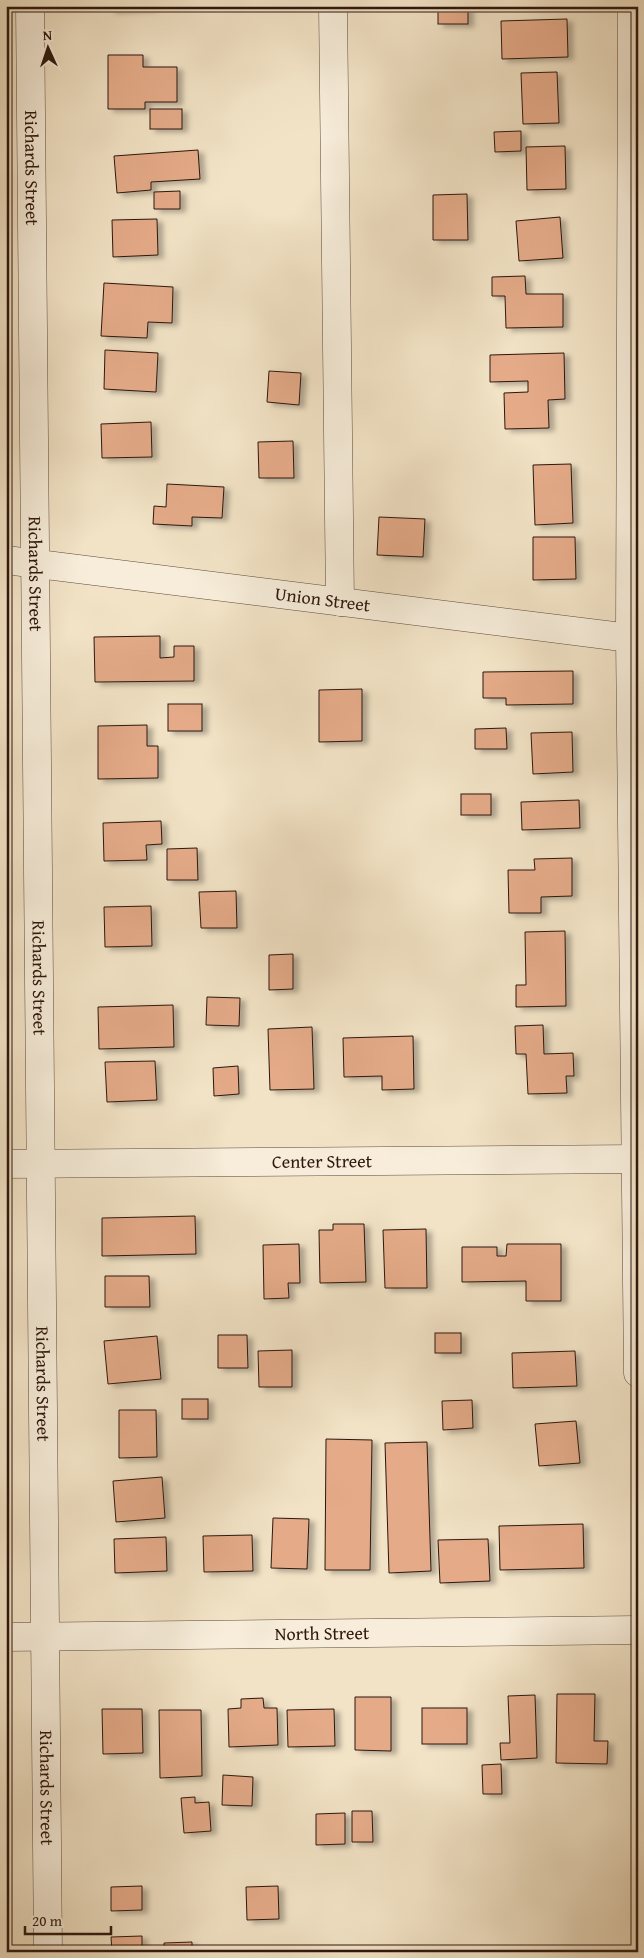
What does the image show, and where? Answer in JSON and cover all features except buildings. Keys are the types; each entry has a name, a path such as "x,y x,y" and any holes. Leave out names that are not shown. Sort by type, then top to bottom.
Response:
{"street":[{"name":"Richards Street","path":"30,6 36,564 39,1164 48,1952"},
{"path":"333,6 340,602"},
{"path":"632,6 638,1373"},
{"name":"Union Street","path":"6,560 634,638"},
{"name":"Center Street","path":"6,1164 636,1159"},
{"name":"North Street","path":"6,1637 638,1630"}]}
